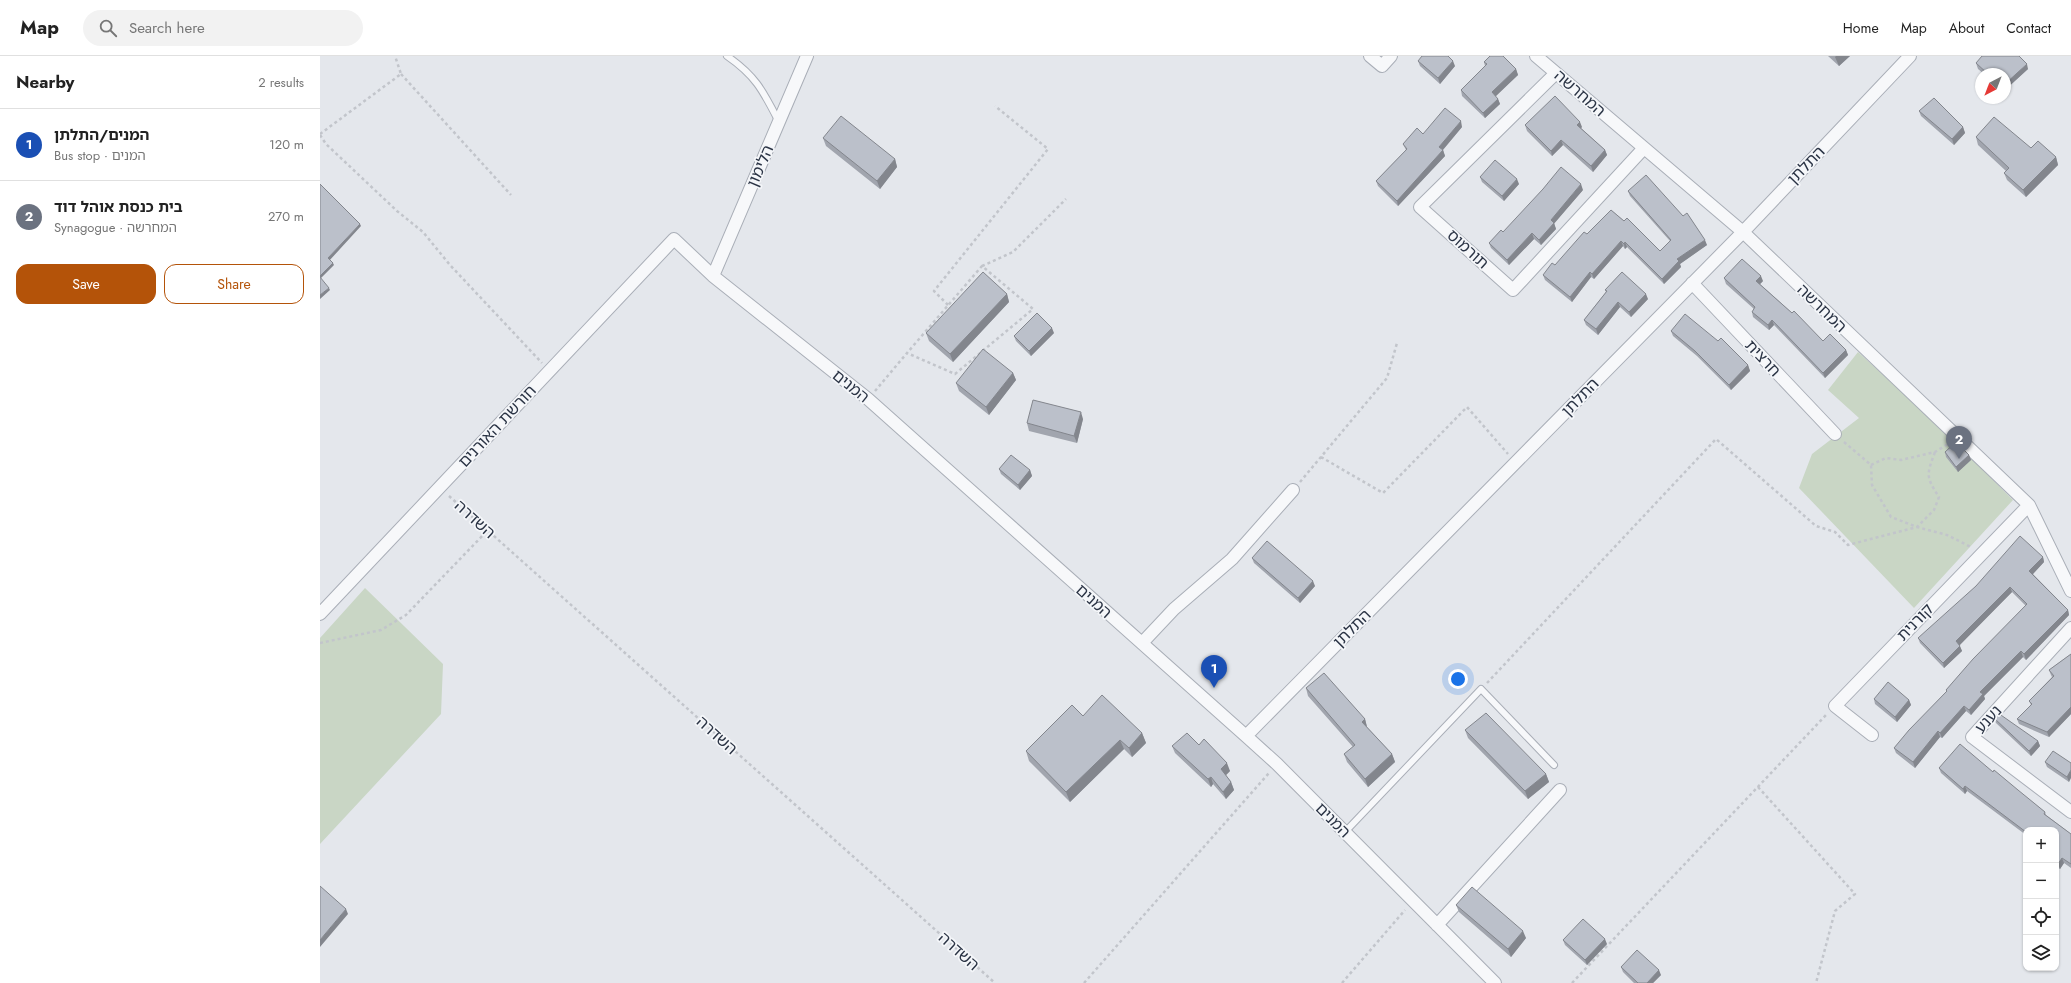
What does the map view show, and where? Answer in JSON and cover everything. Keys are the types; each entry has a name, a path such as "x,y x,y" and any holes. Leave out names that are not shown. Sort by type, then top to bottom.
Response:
{"street":[{"name":"הלימון","path":"713,276 807,56"},
{"path":"1370,56 1382,66 1391,56"},
{"name":"המחרשה","path":"1536,56 1743,232 2029,504 2071,591"},
{"name":"התלתן","path":"1246,736 1743,232 1910,56"},
{"name":"תורמוס","path":"1556,72 1420,207 1513,290 1644,148"},
{"name":"המנים","path":"674,239 713,276 868,399 1277,764 1495,983"},
{"name":"חורשת האורנים","path":"320,614 674,239"},
{"name":"חרצית","path":"1692,283 1835,434"},
{"path":"1142,643 1174,609 1232,559 1293,490"},
{"name":"קורנית","path":"1835,706 2029,504"},
{"name":"נענע","path":"2071,628 1972,737 2071,812"},
{"path":"1835,706 1872,735"},
{"path":"1437,925 1560,790"}],"lane":[{"path":"727,56 742,66 756,80 779,122"},
{"path":"1346,832 1482,689 1554,765"}],"path":[{"path":"395,56 401,74 511,195"},
{"path":"401,74 320,135 326,144 392,206 423,232 450,265 549,371"},
{"path":"948,305 934,292 1048,149 996,106"},
{"path":"868,399 982,266 1013,252 1066,199"},
{"path":"907,353 955,374 1033,309 982,266"},
{"path":"1293,490 1387,378 1397,343"},
{"path":"1321,457 1384,493 1467,407 1516,463"},
{"path":"1835,434 1871,465 1872,485 1891,517 1917,527 1947,535 1983,553"},
{"path":"1871,465 1886,458 1901,460 1936,452 1958,438"},
{"path":"1482,689 1716,439 1816,526 1834,532 1848,545 1917,527 1934,510 1939,497 1931,485 1928,473 1936,452"},
{"name":"השדרה","path":"439,487 995,983"},
{"path":"320,642 381,630 406,615 488,530"},
{"path":"1572,983 1835,706"},
{"path":"1084,983 1277,764"},
{"path":"1758,787 1855,894 1835,912 1816,983"},
{"path":"1342,983 1413,900"}],"green space":[{"path":"1858,352 1933,420 2013,500 1914,608 1799,488 1812,454 1859,418 1828,390"},
{"path":"365,588 443,664 441,714 320,844 320,638"}],"building":[{"path":"1422,56 1448,56 1453,61 1438,78 1418,61"},
{"path":"1490,56 1503,56 1516,69 1492,92 1498,99 1483,113 1461,90 1487,64 1484,62"},
{"path":"1982,56 2019,56 2027,64 2011,79 2011,68 1981,68 1976,63"},
{"path":"1555,96 1580,122 1577,125 1605,150 1591,166 1561,140 1551,151 1525,125"},
{"path":"1934,98 1963,127 1952,139 1919,111"},
{"path":"1445,108 1461,121 1439,147 1443,150 1397,201 1376,181 1407,149 1403,144 1417,128 1423,134"},
{"path":"841,116 895,159 877,181 823,138"},
{"path":"1994,117 2031,148 2038,141 2056,157 2023,190 2004,173 2009,168 1976,137"},
{"path":"1495,160 1517,179 1502,196 1480,177"},
{"path":"1561,167 1581,184 1551,220 1554,223 1539,240 1532,233 1507,260 1489,243 1501,230 1503,232 1543,189"},
{"path":"1646,175 1683,216 1687,213 1705,240 1677,259 1679,261 1662,279 1625,242 1624,244 1621,241 1592,274 1590,272 1570,297 1543,275 1552,263 1555,265 1584,232 1587,234 1611,210 1624,221 1627,218 1660,251 1671,240 1628,191"},
{"path":"320,184 360,224 328,258 333,263 320,276"},
{"path":"1742,259 1761,276 1756,281 1792,313 1794,311 1823,341 1830,334 1846,350 1823,373 1772,320 1768,325 1752,312 1755,307 1724,278"},
{"path":"983,272 1007,294 950,354 926,333"},
{"path":"1622,272 1646,294 1629,312 1618,302 1596,329 1584,320 1607,291 1605,290"},
{"path":"320,277 329,288 320,295"},
{"path":"1037,313 1052,328 1029,351 1014,336"},
{"path":"1685,314 1718,341 1721,338 1748,365 1729,385 1695,351 1671,331"},
{"path":"983,349 1013,373 986,407 956,383"},
{"path":"1033,400 1081,412 1074,436 1027,423"},
{"path":"1956,442 1969,455 1956,467 1945,452"},
{"path":"1011,455 1030,470 1018,485 999,469"},
{"path":"2020,536 2043,557 2029,571 2068,610 2024,654 2021,651 1980,692 1983,694 1969,710 1964,706 1940,733 1938,731 1913,762 1894,748 1909,730 1947,691 1946,690 1973,659 2027,604 2010,587 1956,641 1960,646 1943,663 1918,638 1976,586"},
{"path":"1267,541 1313,581 1298,598 1252,558"},
{"path":"2071,654 2071,707 2047,732 2017,719 2032,704 2029,701 2054,676 2049,670"},
{"path":"1324,673 1365,719 1362,722 1392,754 1365,779 1344,754 1355,745 1306,688"},
{"path":"1888,682 1909,700 1895,717 1874,699"},
{"path":"1102,695 1142,733 1129,748 1120,740 1066,792 1026,751 1072,705 1083,716"},
{"path":"1486,713 1546,774 1525,791 1465,730"},
{"path":"1998,713 2038,741 2029,751 1994,718"},
{"path":"1187,733 1199,745 1204,739 1227,763 1221,769 1231,782 1223,792 1211,777 1208,779 1172,746"},
{"path":"1960,744 1993,772 1994,770 2045,812 2044,814 2071,834 2071,864 2062,858 2059,862 2059,827 2023,827 2023,830 1965,786 1963,789 1939,768"},
{"path":"2053,751 2071,763 2071,770 2067,777 2045,762"},
{"path":"320,886 346,909 320,940"},
{"path":"1472,887 1523,931 1508,949 1456,905"},
{"path":"1583,919 1605,939 1585,960 1563,940"},
{"path":"1637,950 1659,970 1647,983 1638,983 1621,967"}],"place":[{"name":"בית כנסת אוהל דוד","path":"1959,459"},
{"name":"המנים/התלתן","path":"1214,688"}]}
